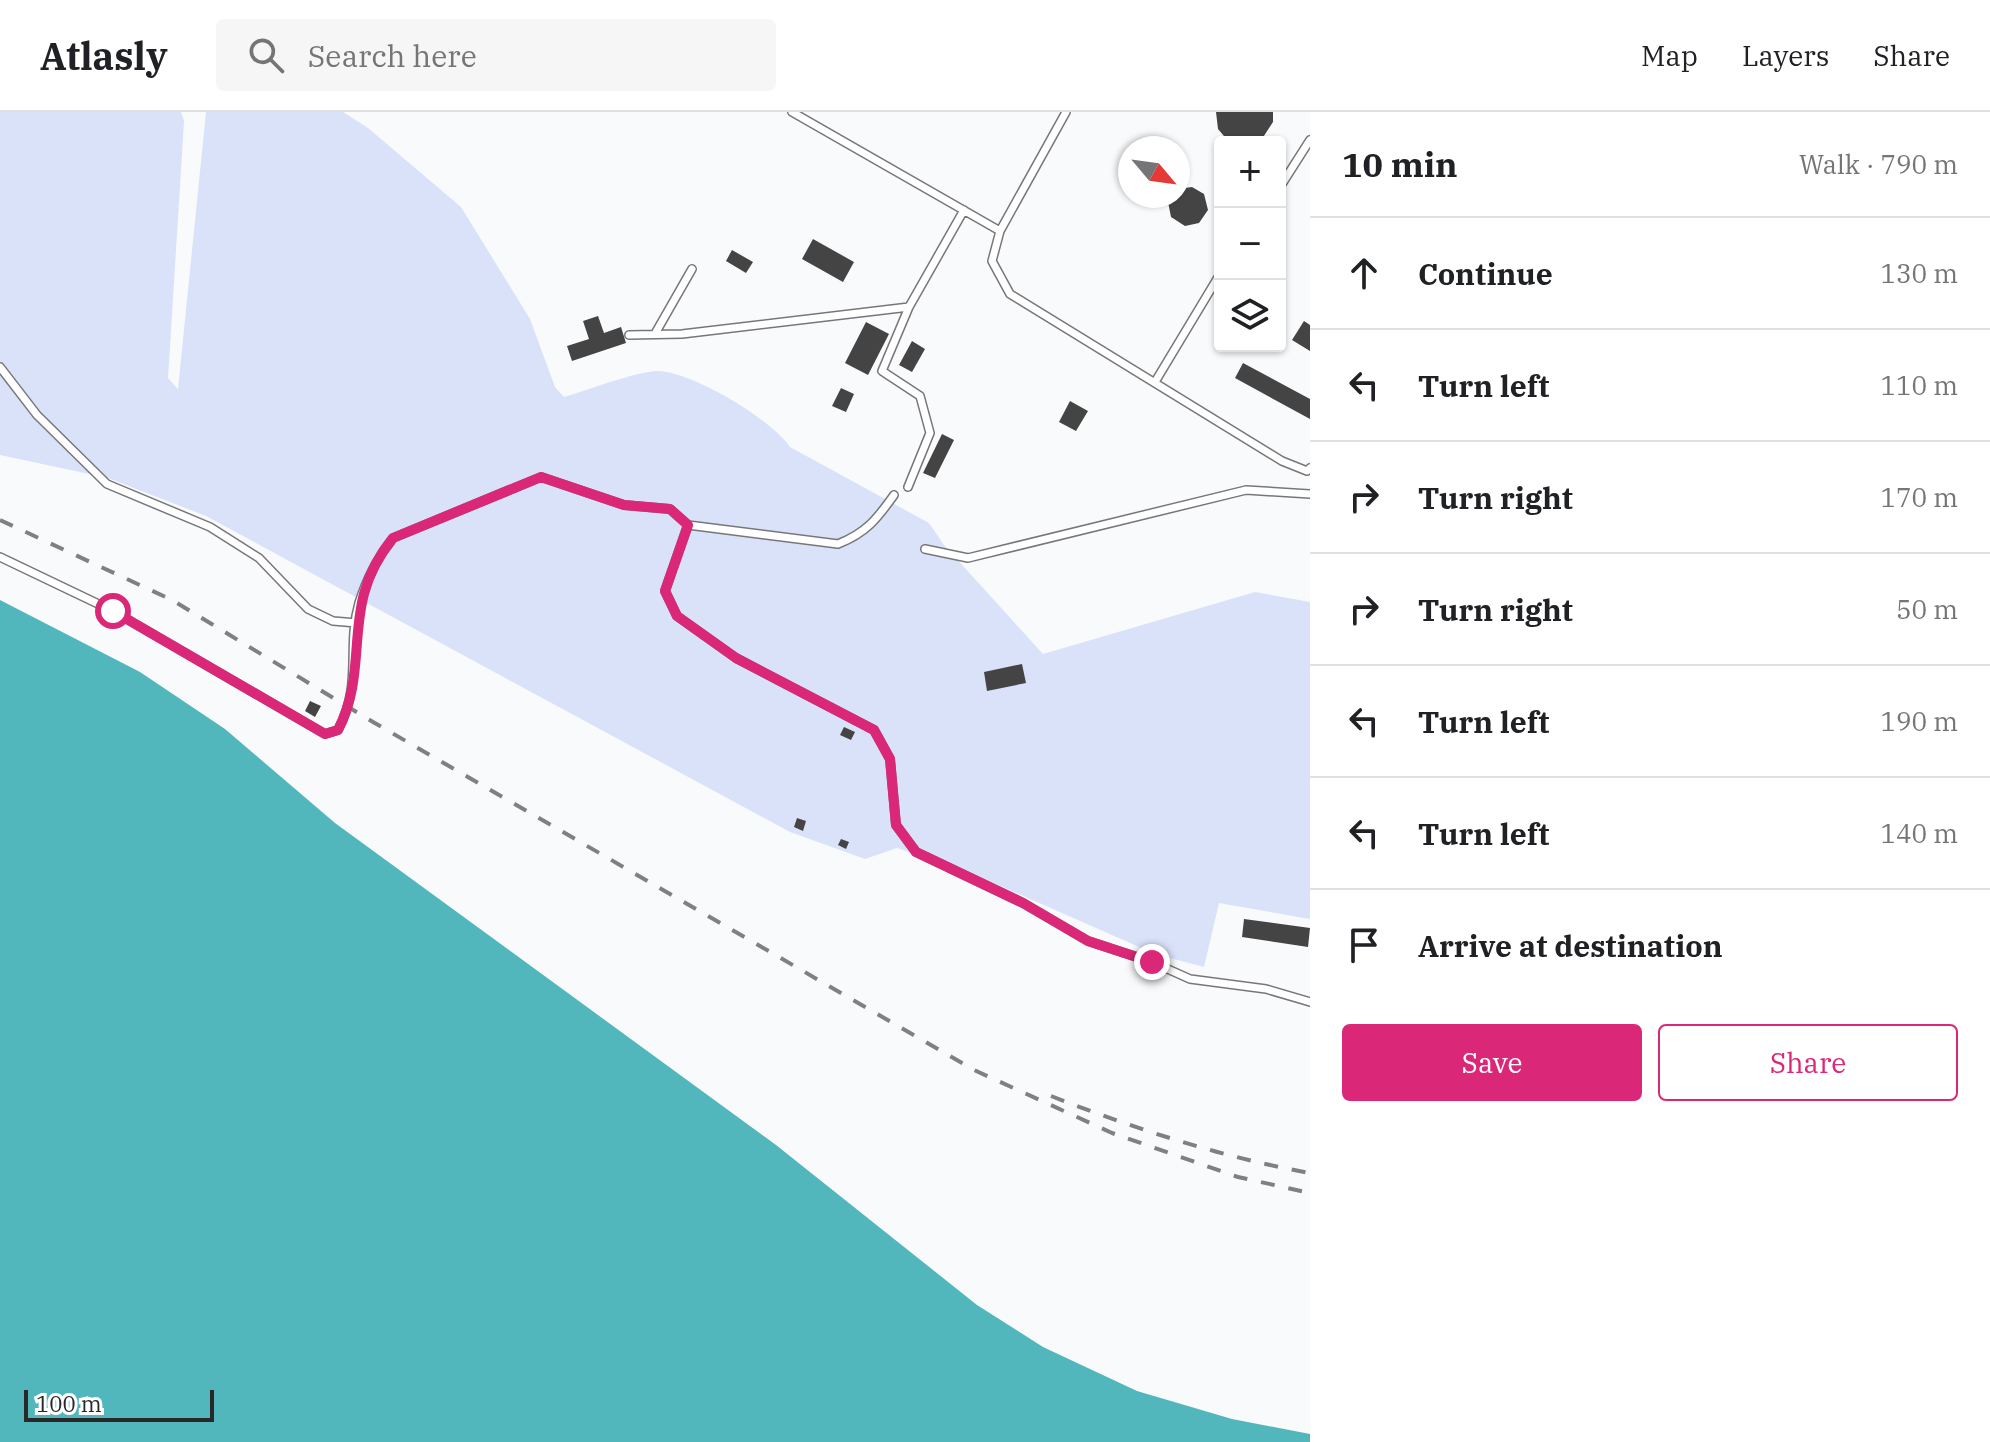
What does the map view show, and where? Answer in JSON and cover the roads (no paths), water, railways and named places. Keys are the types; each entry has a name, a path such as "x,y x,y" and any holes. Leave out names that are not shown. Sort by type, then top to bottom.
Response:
{"lane":[{"path":"792,112 1000,231"},
{"path":"1066,112 1000,231 992,261 1010,294 1282,461 1309,470"},
{"path":"1286,178 1310,140"},
{"path":"908,487 930,433 920,396 882,371 909,307 964,210"},
{"path":"656,332 692,269"},
{"path":"1155,382 1216,280"},
{"path":"629,335 656,332 682,334 909,307"},
{"path":"0,367 37,415 107,484 210,527 259,558 308,609 333,621 357,623"},
{"path":"3,558 113,611 325,734 338,730 352,698 358,605 379,555 393,538 541,477 624,505 670,509 688,525 838,544 861,534 874,524 894,495"},
{"path":"925,549 968,558 1246,490 1310,494"},
{"path":"688,525 665,591 677,616 736,658 874,730 890,759 896,825 916,852 1023,903 1088,941 1152,962 1190,979 1266,989 1310,1002"}],"water":[{"path":"0,600 140,672 225,729 335,823 776,1145 977,1305 1043,1347 1137,1391 1232,1419 1310,1434 1310,1442 0,1442"}],"railway":[{"path":"0,520 172,600 373,722 974,1070 1112,1133 1238,1177 1310,1193"},
{"path":"1051,1096 1179,1141 1310,1173"}]}
